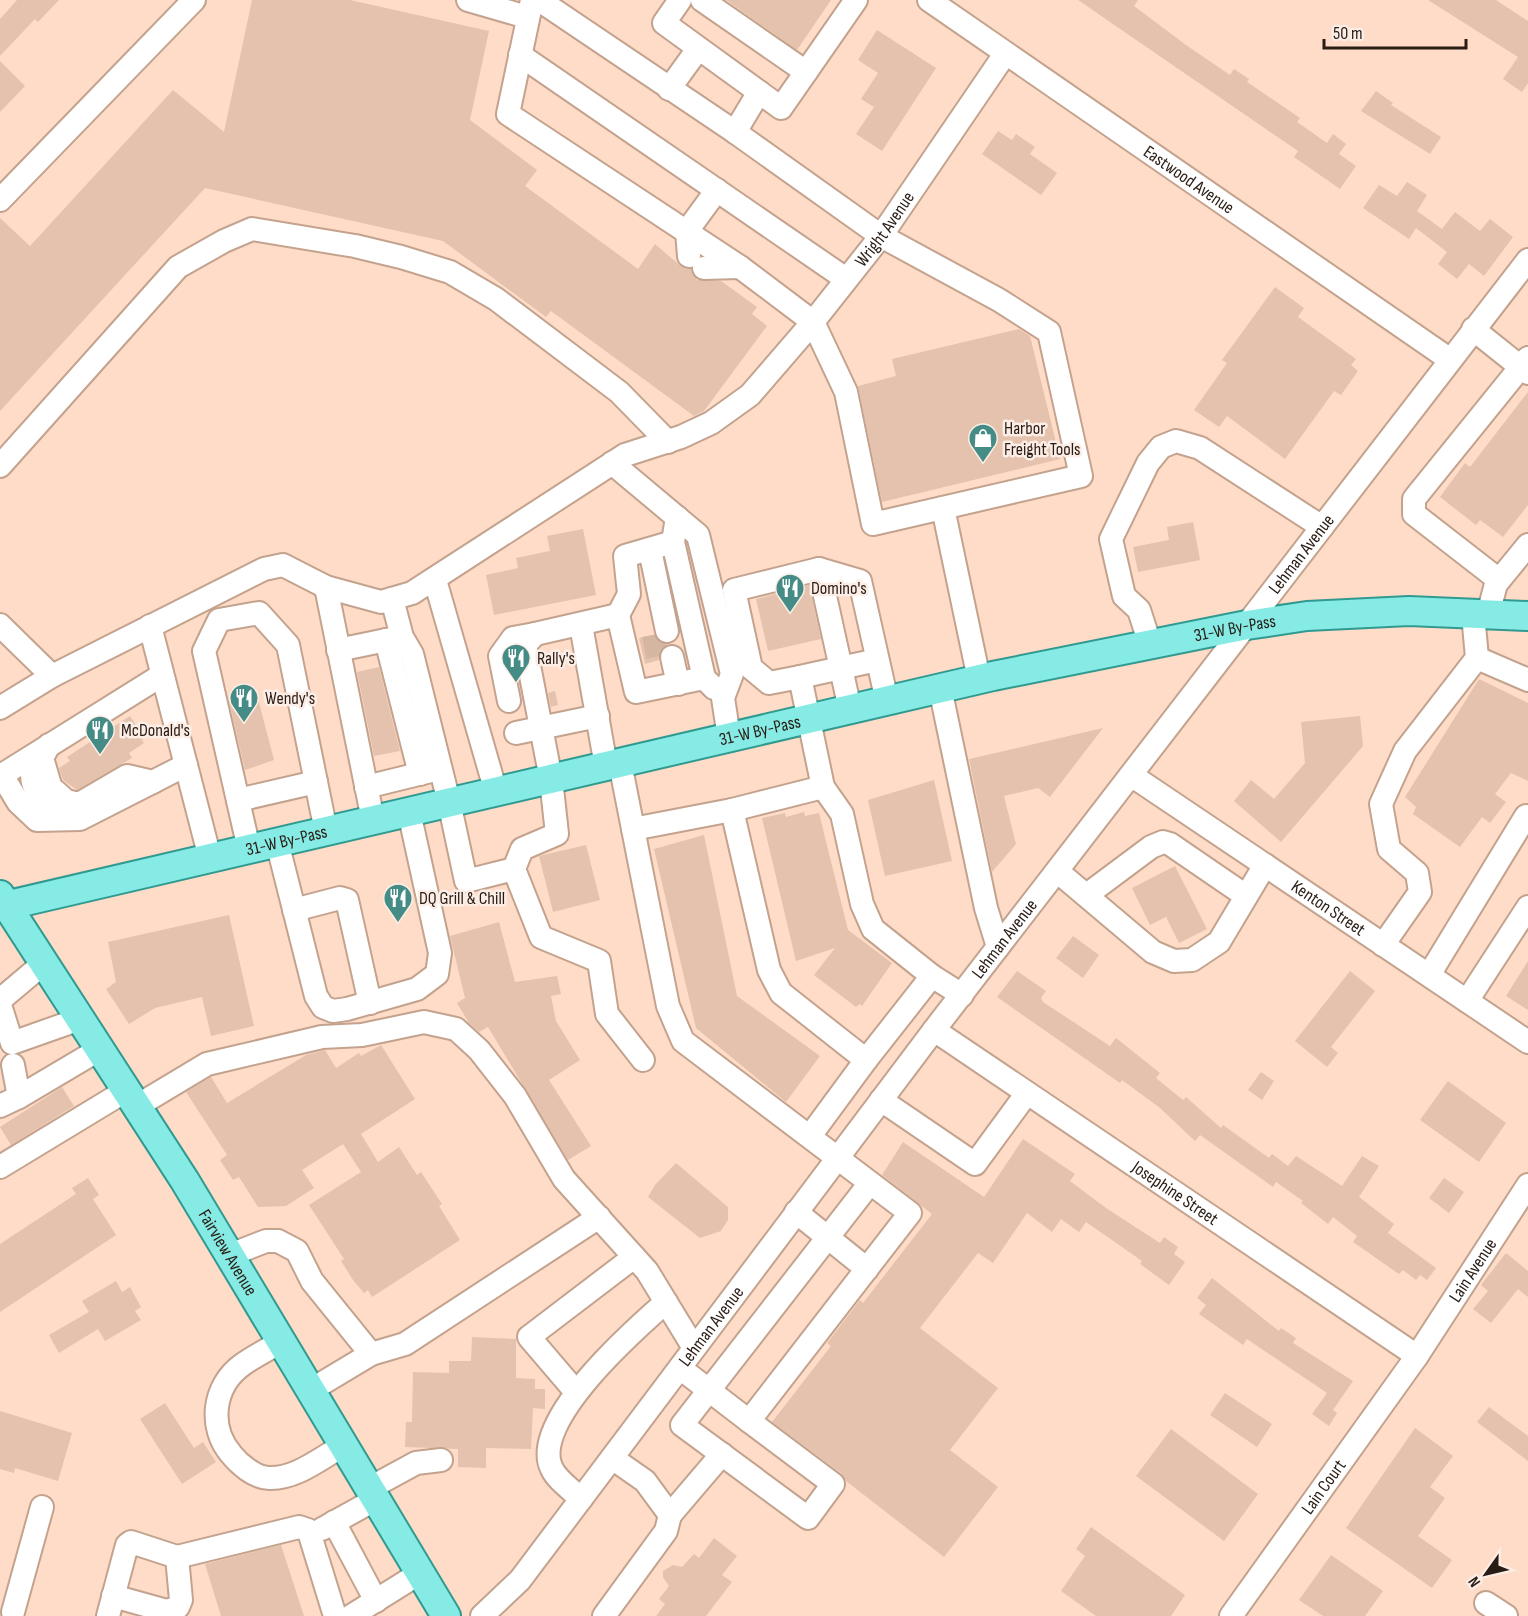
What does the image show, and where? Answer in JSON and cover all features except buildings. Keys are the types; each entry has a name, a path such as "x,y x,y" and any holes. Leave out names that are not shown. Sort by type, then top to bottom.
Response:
{"main road":[{"name":"31-W By-Pass","path":"2,902 210,858 978,679 1247,625 1307,616 1375,613 1528,616"},
{"name":"Fairview Avenue","path":"2,902 132,1098 230,1255 446,1616"}],"street":[{"path":"0,200 194,0"},
{"path":"468,0 532,6 735,132 881,236 999,300 1048,332 1081,476 873,524 846,392 813,322 740,267 508,114 532,6"},
{"path":"680,0 664,23 781,108 856,0"},
{"path":"702,0 806,72"},
{"name":"Eastwood Avenue","path":"929,0 1449,359"},
{"path":"669,89 698,49"},
{"name":"Wright Avenue","path":"392,599 412,593 435,580 457,563 625,455 668,442 711,423 750,395 813,322 881,236 1005,54"},
{"path":"520,55 846,279"},
{"path":"735,132 759,92"},
{"path":"687,231 717,190"},
{"path":"0,466 178,267 224,241 252,229 355,246 401,256 450,272 496,299 610,385 668,442"},
{"path":"687,231 696,262 740,267"},
{"name":"Lehman Avenue","path":"482,1616 520,1580 934,1030 1449,359 1528,260"},
{"path":"1473,330 1525,366 1414,499 1414,514 1499,580"},
{"path":"1150,644 1138,610 1124,596 1111,539 1148,464 1161,447 1176,441 1200,448 1322,527"},
{"path":"612,463 698,535 742,671 769,683 877,660"},
{"path":"943,508 978,679"},
{"path":"677,517 673,542 704,678 723,698 729,737"},
{"path":"673,542 625,556 629,594 618,615 636,692 704,678"},
{"path":"1383,945 1420,892 1417,873 1389,849 1381,804 1405,751 1477,658 1480,614 1499,580 1528,545"},
{"path":"645,552 660,633"},
{"path":"0,708 52,675 264,569 283,566 326,587 381,602 392,599 394,639 430,771 449,802 466,881 514,869"},
{"path":"819,569 850,709"},
{"path":"723,698 742,671 734,590 819,569 860,581 887,701"},
{"path":"435,580 496,792"},
{"path":"326,587 373,820"},
{"path":"249,849 204,651 219,621 259,614 288,645 326,831"},
{"path":"544,780 513,716 500,656 513,638 581,625 618,615"},
{"path":"0,625 52,675"},
{"path":"581,625 597,716 633,829 668,1006 683,1041 910,1214 749,1421"},
{"path":"150,626 210,858"},
{"path":"535,634 525,645 541,728 544,780 557,834 522,849 514,869 541,937 599,961 607,1014 644,1060"},
{"path":"338,650 394,639"},
{"path":"1477,658 1528,680"},
{"path":"665,659 671,685"},
{"path":"75,812 37,820 18,802 1,774 46,751 162,675"},
{"path":"800,677 823,787 842,814 862,904 873,929 932,976 962,995"},
{"path":"940,688 986,908 998,947"},
{"path":"513,716 541,728 597,716"},
{"path":"46,751 32,772 30,780 46,792 66,801 80,819 186,765"},
{"path":"366,787 430,771"},
{"name":"Kenton Street","path":"1131,775 1528,1042"},
{"path":"238,800 316,782"},
{"path":"633,829 732,810 823,787"},
{"path":"732,810 769,970 781,993 866,1060"},
{"path":"277,842 316,996 323,1007 333,1011 370,1003 424,987 437,974 440,963 409,812"},
{"path":"1429,975 1526,816 1528,817"},
{"path":"1088,894 1151,847 1163,842 1170,844 1246,896"},
{"path":"1057,871 1088,894 1153,952 1174,961 1192,960 1219,942 1264,865"},
{"path":"294,910 340,898 347,900 370,1003"},
{"path":"1467,1001 1528,907"},
{"path":"0,1000 44,963"},
{"path":"810,1136 932,976"},
{"path":"0,1005 8,1058 9,1101 100,1049"},
{"path":"8,1058 80,1019"},
{"path":"0,1167 132,1098 207,1064 322,1037 362,1035 423,1022 456,1029 479,1050 515,1096 564,1179 647,1271 694,1348"},
{"name":"Josephine Street","path":"934,1030 1417,1356"},
{"path":"881,1100 975,1164 1028,1093"},
{"path":"680,1368 709,1390 749,1421 833,1484 808,1518 682,1425 709,1390 827,1238 870,1183"},
{"name":"Lain Avenue","path":"1417,1356 1525,1196"},
{"path":"796,1212 867,1269"},
{"path":"311,1390 371,1354 405,1344 599,1216"},
{"path":"230,1255 266,1241 278,1241 297,1251 312,1281 371,1354"},
{"path":"576,1392 529,1337 634,1257"},
{"path":"581,1499 552,1470 548,1454 548,1440 576,1392 639,1325 666,1302"},
{"path":"282,1341 240,1366 222,1390 214,1413 224,1447 239,1464 266,1478 296,1473 344,1445"},
{"name":"Lain Court","path":"1231,1616 1417,1356"},
{"path":"604,1616 666,1531 670,1515 722,1454"},
{"path":"612,1458 645,1481 670,1515"},
{"path":"310,1535 334,1522 416,1463 441,1460"},
{"path":"13,1612 42,1507"},
{"path":"334,1522 376,1601"},
{"path":"177,1557 181,1600 178,1607 167,1611 111,1606 127,1545 131,1542 177,1557 299,1527 308,1530 335,1616"},
{"path":"351,1616 420,1573"},
{"path":"1486,1603 1506,1616"}],"tunnel":[{"path":"653,635 658,661"}],"place":[{"name":"Harbor Freight Tools","path":"983,464"},
{"name":"Domino's","path":"790,614"},
{"name":"Rally's","path":"516,684"},
{"name":"Wendy's","path":"244,724"},
{"name":"McDonald's","path":"100,756"},
{"name":"DQ Grill & Chill","path":"398,924"}]}
